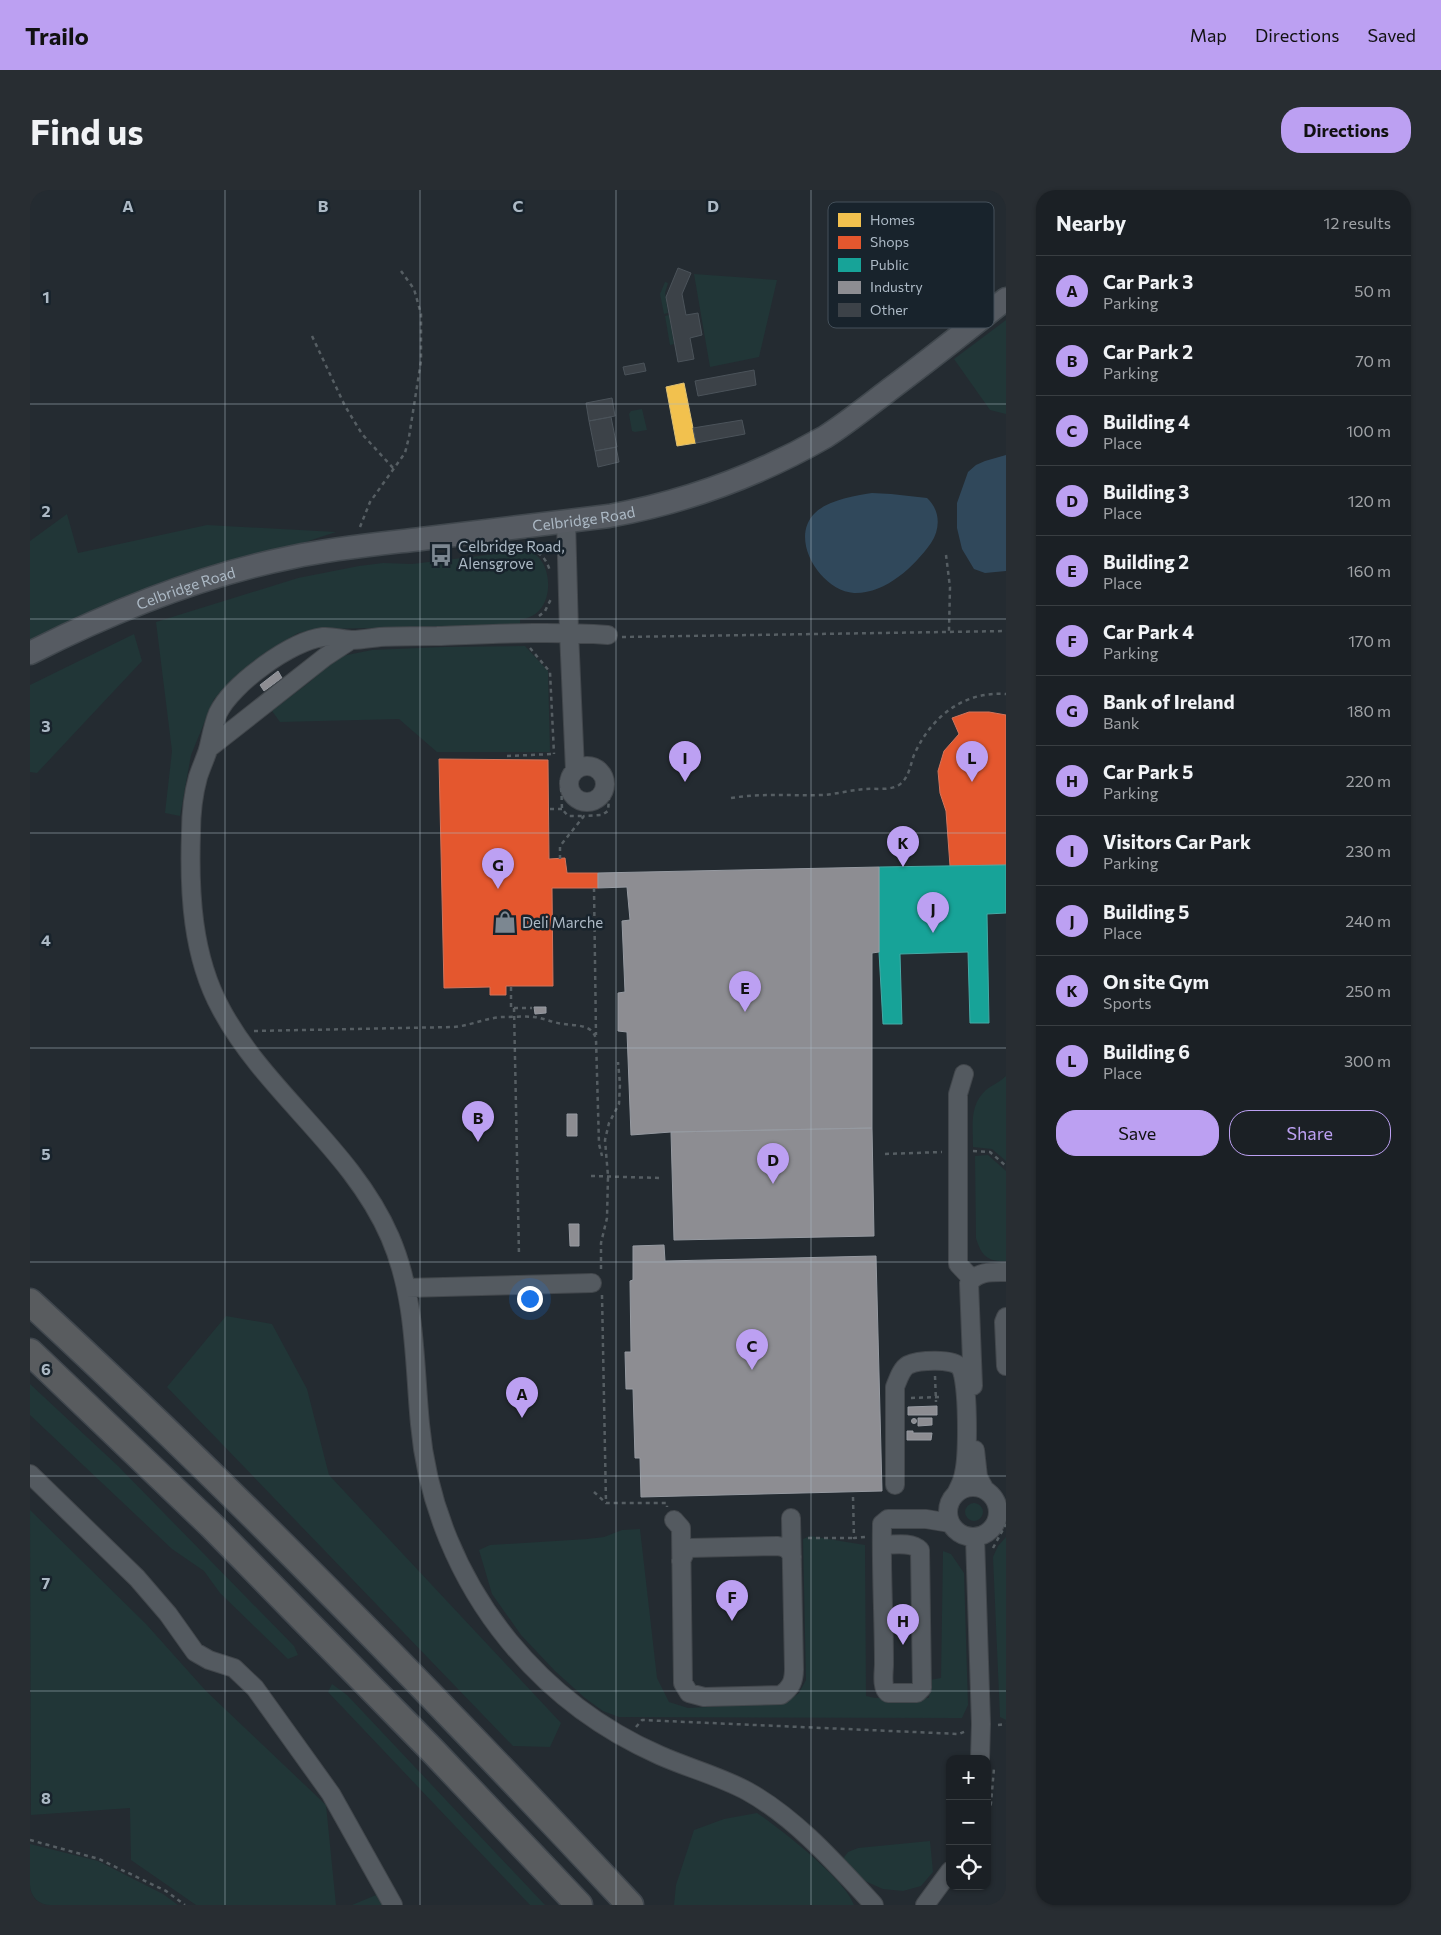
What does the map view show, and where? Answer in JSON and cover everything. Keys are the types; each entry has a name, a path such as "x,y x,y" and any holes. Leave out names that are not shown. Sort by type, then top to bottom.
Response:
{"highway":[{"path":"30,1302 238,1501 445,1710 630,1905"},
{"path":"30,1352 218,1532 431,1749 579,1905"}],"main road":[{"name":"Celbridge Road","path":"994,308 1006,299"},
{"name":"Celbridge Road","path":"30,652 66,634 167,594 220,576 292,557 346,547 566,521 651,508 738,480 772,465 827,436 968,328"}],"street":[{"path":"566,521 569,632 568,771"},
{"path":"608,635 569,632 384,637 351,640 324,637 293,647 273,658 235,691 218,712 197,780 191,814 191,898 205,971 214,996 237,1037 253,1059 348,1168 376,1207 399,1260 412,1315 420,1428 428,1476 444,1526 460,1565 480,1602 494,1622 526,1662 567,1700 591,1718 626,1739 662,1757 735,1786 764,1802 782,1815 820,1849 874,1905"},
{"path":"208,749 325,657 351,640"},
{"path":"964,1074 958,1094 958,1264 972,1279"},
{"path":"984,1490 978,1477 975,1463 969,1283 976,1275 986,1272 1006,1272"},
{"path":"406,1288 592,1283"},
{"path":"1006,1317 1004,1322 1006,1366"},
{"path":"882,1541 910,1545 918,1547 920,1550 922,1688 917,1693 888,1693 884,1687 882,1541 882,1524 888,1519 937,1506 953,1497 970,1488 978,1488 991,1494 998,1508 1001,1521 984,1535 975,1537 961,1534 950,1523 948,1508 953,1497 965,1472 967,1442 964,1378 960,1367 951,1361 907,1365 899,1376 895,1387 895,1485"},
{"path":"30,1474 137,1578 168,1614 195,1652 209,1660 234,1668 255,1688 330,1794 393,1905"},
{"path":"670,1516 681,1528 683,1683 686,1689 694,1696 704,1697 781,1695 790,1688 794,1680 791,1518"},
{"path":"888,1519 926,1519 950,1523"},
{"path":"975,1537 981,1724 980,1755"},
{"path":"681,1560 686,1550 690,1548 777,1546 790,1550 792,1557"},
{"path":"925,1905 946,1876"}],"path":[{"path":"346,547 362,524 370,502 405,453 410,437 421,361 421,314 414,289 401,271"},
{"path":"312,336 345,406 362,434 394,469"},
{"path":"521,546 531,548 543,556 547,561 551,578"},
{"path":"946,555 950,586 949,631"},
{"path":"552,592 551,600 545,611 529,623 528,645 550,672 552,678 554,754"},
{"path":"608,635 617,637 1006,631"},
{"path":"731,798 756,794 824,795 864,789 892,788 906,779 922,738 944,712 958,703 975,696 992,693 1006,694"},
{"path":"507,756 560,754"},
{"path":"562,809 568,771"},
{"path":"550,809 562,809 568,816 602,815 608,811 609,799"},
{"path":"560,859 560,846 584,816"},
{"path":"594,888 599,1144 602,1156"},
{"path":"511,987 511,1008 514,1008 515,1017 519,1256"},
{"path":"514,1008 532,1008"},
{"path":"237,1037 245,1032 463,1027 490,1019 532,1016 562,1024 583,1026 595,1034 596,1039"},
{"path":"590,1176 660,1178"},
{"path":"934,1362 936,1402"},
{"path":"594,1492 606,1503 667,1503 670,1516"},
{"path":"853,1497 854,1538"},
{"path":"801,1538 854,1538 882,1541"},
{"path":"626,1739 642,1720 959,1734 981,1724"},
{"path":"30,1840 99,1858 166,1891 185,1905"}],"green space":[{"path":"694,274 777,280 759,357 710,367"},
{"path":"665,282 668,283 665,293 668,313 664,314 660,294"},
{"path":"669,315 674,344 670,345 665,316"},
{"path":"1006,320 1006,414 990,410 954,359"},
{"path":"642,409 647,430 632,431 629,414 631,411"},
{"path":"67,514 78,553 207,525 336,532 88,613 30,641 30,541"},
{"path":"513,552 529,552 537,556 543,564 547,575 548,587 546,598 541,608 532,616 520,619 520,625 322,629 298,633 266,652 214,699 191,755 180,816 165,813 172,751 156,622 298,578 359,566 383,563 412,564"},
{"path":"134,634 142,661 37,773 30,772 30,685"},
{"path":"525,646 548,671 550,752 437,752 399,719 280,722 272,711 311,681 337,657 372,650"},
{"path":"1006,1076 1006,1161 992,1149 973,1147 973,1116 974,1109 981,1096 986,1090"},
{"path":"988,1155 1006,1171 1006,1261 989,1259 980,1249 976,1238 975,1156"},
{"path":"226,1316 272,1324 307,1389 329,1475 561,1723 550,1747 513,1746 167,1387"},
{"path":"30,1384 118,1466 294,1646 298,1655 288,1659 220,1593 204,1571 172,1549 30,1415"},
{"path":"970,1503 978,1503 983,1508 981,1519 970,1521 965,1516 965,1508"},
{"path":"30,1510 146,1624 206,1691 326,1805 336,1905 196,1905 131,1860 130,1808 31,1815"},
{"path":"640,1529 657,1678 669,1702 688,1708 786,1703 799,1693 806,1680 803,1539 810,1536 865,1545 866,1696 875,1698 929,1698 930,1680 941,1678 943,1551 951,1554 964,1573 968,1705 962,1718 619,1717 603,1711 585,1698 555,1671 521,1635 492,1594 479,1550 490,1545 587,1539 604,1537 622,1530"},
{"path":"1006,1537 1006,1720 1000,1717 993,1557 998,1546"},
{"path":"332,1684 347,1695 545,1905 530,1905 328,1692"},
{"path":"757,1813 826,1869 839,1882 854,1905 674,1905 676,1885 694,1830 724,1819"},
{"path":"930,1841 933,1872 921,1886 903,1891 883,1889 865,1881 842,1860 848,1852 858,1848"},
{"path":"30,1844 98,1861 163,1894 178,1905 30,1905"},
{"path":"381,1893 386,1905 352,1905"}],"water":[{"path":"1006,455 1006,571 985,573 974,569 962,549 957,528 957,503 968,472 976,465"},
{"path":"872,493 927,498 935,508 938,525 931,543 907,570 888,584 877,589 854,593 842,590 820,574 812,562 805,536 808,524 820,509 842,499"}],"building: Homes":[{"path":"684,383 696,443 677,446 666,387"}],"building: Shops":[{"path":"969,712 989,712 1006,715 1006,865 950,866 946,811 940,793 938,771 944,751 959,734 952,718"},
{"path":"439,759 548,760 549,859 565,858 567,873 598,873 598,888 552,888 553,986 506,986 506,995 490,995 490,987 444,988"}],"building: Public":[{"path":"1006,865 1006,913 987,914 989,1023 970,1023 968,952 900,954 902,1024 883,1024 879,952 879,867"}],"building: Industry":[{"path":"278,671 282,678 264,691 260,685"},
{"path":"879,867 879,952 872,953 872,1128 671,1132 631,1135 627,1032 618,1031 618,993 625,992 622,921 630,920 627,887 598,888 598,873"},
{"path":"534,1007 546,1007 546,1013 535,1014"},
{"path":"567,1114 577,1114 577,1136 567,1136"},
{"path":"872,1128 874,1236 674,1240 671,1132"},
{"path":"569,1224 579,1224 579,1246 570,1246"},
{"path":"664,1245 665,1261 876,1256 882,1491 641,1497 640,1458 635,1458 633,1389 626,1389 625,1352 631,1352 630,1281 633,1280 633,1246"},
{"path":"937,1406 937,1415 908,1415 908,1407"},
{"path":"914,1418 917,1421 914,1424 911,1421"},
{"path":"918,1418 932,1418 932,1425 918,1426"},
{"path":"907,1431 913,1431 913,1433 932,1433 931,1440 907,1440"}],"building: Other":[{"path":"678,268 691,273 682,294 686,315 698,313 702,335 690,338 694,359 678,362 666,297"},
{"path":"644,363 646,371 625,375 623,367"},
{"path":"754,370 756,385 698,396 695,381"},
{"path":"612,398 615,416 589,421 586,403"},
{"path":"611,417 617,447 595,451 589,421"},
{"path":"742,420 745,434 696,443 693,428"},
{"path":"616,447 619,462 598,467 595,451"}],"place":[{"name":"Celbridge Road, Alensgrove","path":"441,555"},
{"name":"Visitors Car Park","path":"685,782"},
{"name":"Building 6","path":"972,782"},
{"name":"On site Gym","path":"903,867"},
{"name":"Bank of Ireland","path":"498,889"},
{"name":"Deli Marche","path":"505,922"},
{"name":"Building 5","path":"933,933"},
{"name":"Building 2","path":"745,1012"},
{"name":"Car Park 2","path":"478,1142"},
{"name":"Building 3","path":"773,1184"},
{"name":"Building 4","path":"752,1370"},
{"name":"Car Park 3","path":"522,1418"},
{"name":"Car Park 4","path":"732,1621"},
{"name":"Car Park 5","path":"903,1645"}]}
